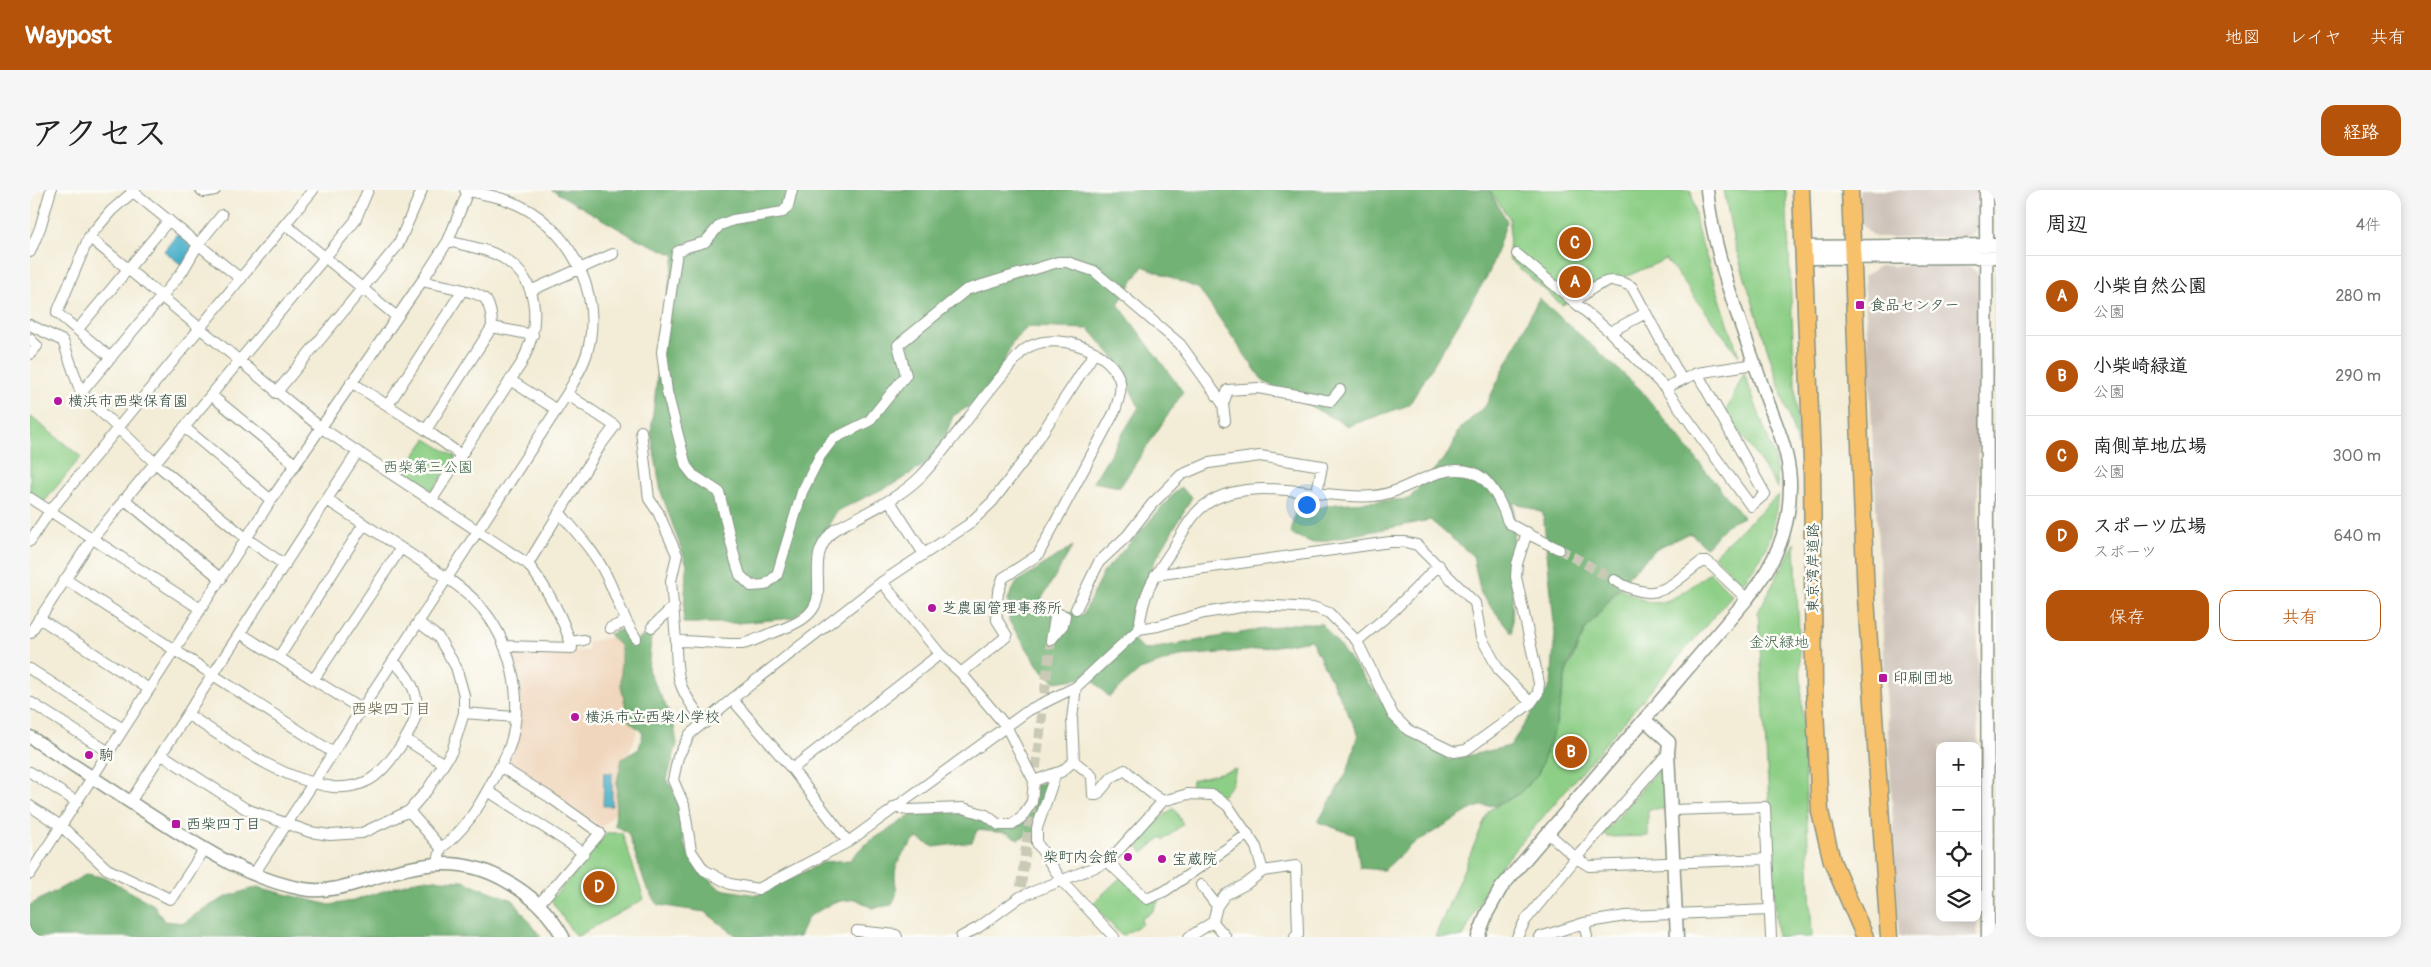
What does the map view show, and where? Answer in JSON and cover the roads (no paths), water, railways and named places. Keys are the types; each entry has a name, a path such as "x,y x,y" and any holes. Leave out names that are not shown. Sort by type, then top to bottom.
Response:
{"highway":[{"name":"東京湾岸道路","path":"1801,190 1812,460 1814,687 1820,812 1832,861 1865,937"},
{"path":"1850,190 1866,598 1889,937"}],"street":[{"path":"30,252 40,228 51,190"},
{"path":"201,190 204,192 215,190"},
{"path":"30,541 50,511 313,190"},
{"path":"30,633 92,539 124,498 355,221 368,190"},
{"path":"276,393 398,245 422,190"},
{"path":"30,874 175,650 199,608 448,241 467,190 509,201 552,227 571,252 580,268 592,301 591,327 587,352 567,394 557,410 254,874"},
{"path":"792,190 788,206 783,212 733,220 720,225 706,242 687,246 677,252 662,352 667,392 686,466 693,475 719,492 734,559 740,576 751,586 765,584 777,575 802,492 820,456 833,439 869,421 906,375 898,345 966,290 1058,262 1067,262 1094,271 1180,344 1223,404 1226,421"},
{"path":"1478,937 1487,913 1501,888 1747,600 1767,574 1780,548 1788,510 1790,482 1786,456 1720,256 1706,190"},
{"path":"1986,190 1991,251 1992,619 1988,937"},
{"path":"111,358 57,313 89,237 133,191 241,279"},
{"path":"81,393 182,272 199,244 222,215"},
{"path":"78,329 169,220"},
{"path":"286,225 397,317"},
{"path":"89,237 198,329 320,427 528,564 544,584 557,607 572,648 504,646"},
{"path":"431,501 530,348 533,335 534,306 532,290 506,260 448,241"},
{"path":"1803,252 1991,251"},
{"path":"532,290 612,254"},
{"path":"1517,254 1610,332 1665,388 1750,506 1765,494 1697,373"},
{"path":"422,281 462,290 484,298 490,308 492,327 426,430"},
{"path":"1575,301 1602,282 1620,281 1632,287 1682,380"},
{"path":"388,405 462,290"},
{"path":"1610,332 1646,313"},
{"path":"30,325 63,341 81,393 154,463 247,539 285,565"},
{"path":"492,327 533,335"},
{"path":"30,340 37,346 30,354"},
{"path":"676,641 743,644 796,624 816,604 818,596 817,560 824,539 834,530 889,500 923,475 990,389 1025,350 1047,343 1074,344 1095,352 1114,368 1120,380 1120,396 1115,411 1038,555 1004,578 998,593 996,608 997,620 1007,636 961,673"},
{"path":"1095,352 1025,459 992,502 968,525 882,582 690,734 678,757 673,780 684,805 691,851 704,870 730,884 758,889 848,842 1029,710 1076,687 1139,629 1158,626 1204,613 1253,604 1316,608 1329,613 1357,641 1393,715 1408,730 1454,752 1466,750 1531,704 1538,693 1539,683 1516,577 1517,564 1527,532"},
{"path":"1665,388 1697,373 1755,364"},
{"path":"510,380 557,410"},
{"path":"352,382 461,454"},
{"path":"1223,404 1228,390 1258,388 1331,401 1340,390"},
{"path":"528,564 600,446 616,426 567,394"},
{"path":"211,395 295,464"},
{"path":"184,428 271,500"},
{"path":"640,430 649,499 658,512 677,555 671,581 676,641 676,672 686,697 705,723"},
{"path":"130,802 357,453"},
{"path":"1076,609 1099,562 1126,536 1152,504 1182,475 1209,463 1260,456 1322,466 1317,492"},
{"path":"1139,629 1143,601 1155,575 1194,516 1214,500 1230,495 1265,489 1317,492 1355,497 1375,496 1389,493 1446,471 1472,472 1486,481 1498,496 1509,523 1559,550"},
{"path":"30,498 199,608"},
{"path":"124,498 221,578"},
{"path":"327,500 447,578 479,605 498,632 514,678 515,717 511,743 501,767 478,810 451,841 441,848 438,862"},
{"path":"889,500 924,554"},
{"path":"559,512 593,552 614,592 625,622 636,638"},
{"path":"279,657 364,524"},
{"path":"1155,575 1390,542 1405,542 1417,545 1475,602 1481,637 1500,672 1531,704"},
{"path":"314,679 401,548"},
{"path":"1614,580 1632,590 1646,593 1662,591 1701,562 1708,562 1747,600"},
{"path":"1357,641 1392,612 1439,565"},
{"path":"65,579 332,752"},
{"path":"882,582 940,654 961,673 1006,726 1034,780 1032,802 1021,818 1011,825 999,824 986,815 962,808 908,810 894,807"},
{"path":"652,627 674,606"},
{"path":"40,618 150,688"},
{"path":"161,754 246,809 310,832 330,835 362,833 409,811 452,751 464,713 464,695 456,667 438,637 418,622"},
{"path":"610,628 625,622"},
{"path":"240,633 362,710"},
{"path":"570,642 584,640"},
{"path":"792,769 940,654"},
{"path":"187,714 264,763 313,782 335,787 352,786 368,781 389,761 405,739 416,715 414,689 406,673 392,662"},
{"path":"30,669 123,729"},
{"path":"1076,687 1072,719 1074,761 1092,776 1093,795 1097,795 1112,777 1125,770 1144,785 1154,796 1163,801"},
{"path":"732,699 792,769 848,842"},
{"path":"30,702 109,752"},
{"path":"464,713 515,717"},
{"path":"1646,720 1669,742 1677,937"},
{"path":"30,737 204,850 254,874 302,889 324,891 344,888 393,872 438,862 454,863 479,869 501,878 539,904 563,937"},
{"path":"405,739 444,764"},
{"path":"1517,937 1525,921 1576,858 1668,753"},
{"path":"1034,780 1062,772 1074,761"},
{"path":"501,767 551,798 600,833 539,904"},
{"path":"30,772 77,802"},
{"path":"1056,773 1037,828 1037,843 1062,880 1113,937"},
{"path":"488,791 584,853"},
{"path":"961,937 979,927 1021,892 1062,880 1108,862 1163,801 1188,794 1212,795 1228,806 1260,854 1263,871"},
{"path":"30,806 61,826 107,869 170,898 174,896 204,850"},
{"path":"1672,810 1765,807 1770,937"},
{"path":"409,811 441,848"},
{"path":"1108,862 1147,899 1165,891 1248,834"},
{"path":"1548,834 1576,858 1589,866 1767,859"},
{"path":"1189,937 1213,922 1217,906 1225,895 1246,884 1263,871 1296,866 1298,935 1288,937"},
{"path":"1201,884 1217,906"},
{"path":"1540,937 1584,923 1625,916 1769,910"},
{"path":"1213,922 1226,937"},
{"path":"1584,923 1587,937"},
{"path":"857,931 896,935 898,937"}],"water":[{"path":"178,233 193,247 183,266 164,251"},
{"path":"604,773 612,773 612,806 603,806"}],"tunnel":[{"path":"1559,549 1614,580"},
{"path":"1034,783 1051,640"},
{"path":"1021,887 1032,800"}],"place":[{"name":"南側草地広場","path":"1575,243"},
{"name":"小柴自然公園","path":"1575,282"},
{"name":"食品センター","path":"1860,305"},
{"name":"横浜市西柴保育園","path":"58,401"},
{"name":"芝農園管理事務所","path":"932,608"},
{"name":"印刷団地","path":"1883,678"},
{"name":"横浜市立西柴小学校","path":"575,717"},
{"name":"小柴崎緑道","path":"1571,752"},
{"name":"駒","path":"89,755"},
{"name":"西柴四丁目","path":"176,824"},
{"name":"柴町内会館","path":"1128,857"},
{"name":"宝蔵院","path":"1162,859"},
{"name":"スポーツ広場","path":"599,887"}],"district":[{"name":"西柴四丁目","path":"391,708"}],"park label":[{"name":"西柴第三公園","path":"428,467"},
{"name":"金沢緑地","path":"1779,642"}]}
